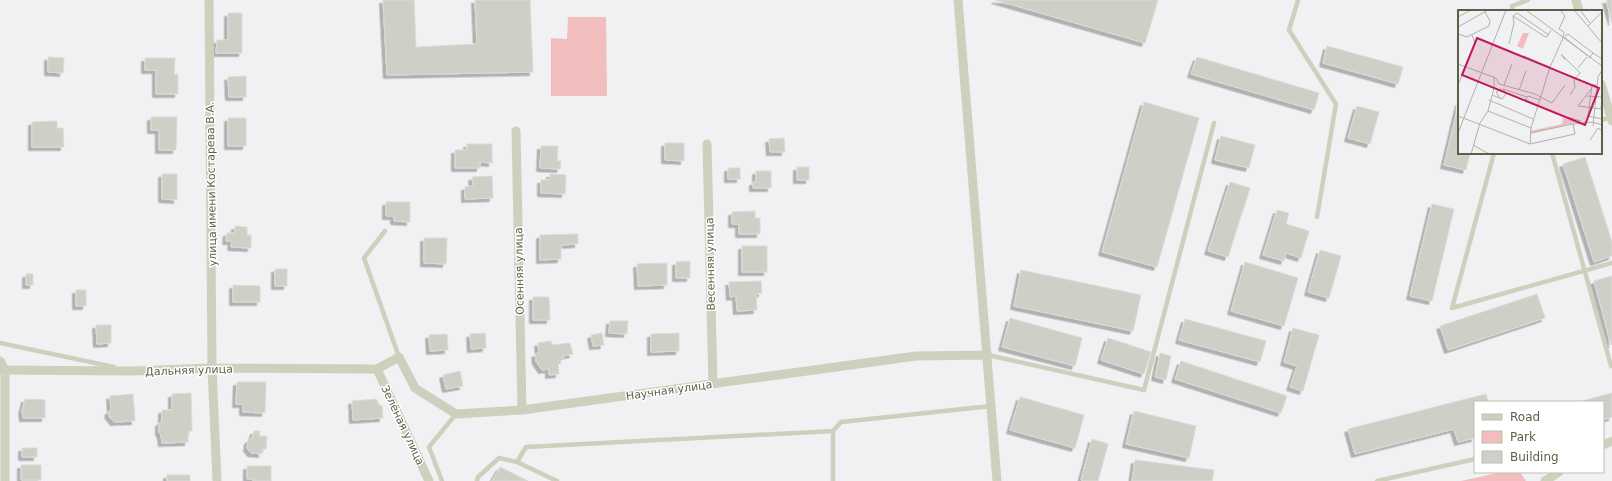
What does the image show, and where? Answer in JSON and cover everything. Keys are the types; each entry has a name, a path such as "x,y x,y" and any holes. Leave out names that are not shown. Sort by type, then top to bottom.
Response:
{"street":[{"name":"улица имени Костарева В.А.","path":"209,0 212,368 217,481"},
{"path":"958,0 998,481"},
{"path":"1576,0 1579,10"},
{"path":"1602,87 1612,118"},
{"name":"Осенняя улица","path":"516,131 522,410"},
{"name":"Весенняя улица","path":"707,144 713,384"},
{"name":"Научная улица","path":"456,414 522,410 916,356 988,355"},
{"path":"378,369 399,357 415,388 456,414"},
{"path":"0,361 2,370 5,481"},
{"name":"Дальняя улица","path":"2,370 133,371 212,368 378,369"},
{"name":"Зелёная улица","path":"378,369 430,481"},
{"path":"1545,481 1557,473"}],"lane":[{"path":"1298,0 1289,30 1336,104 1317,218"},
{"path":"1513,10 1512,6 1528,0"},
{"path":"1602,120 1612,118"},
{"path":"988,355 1144,390 1214,123"},
{"path":"1494,154 1452,308 1612,263"},
{"path":"1552,154 1612,366"},
{"path":"385,231 364,258 399,357"},
{"path":"0,343 133,371"},
{"path":"833,481 833,431 841,422 992,406"},
{"path":"442,481 430,447 456,414"},
{"path":"518,462 526,447 833,431"},
{"path":"477,481 478,477 499,458 518,462 557,481"},
{"path":"1377,481 1474,459"}],"green space":[{"path":"568,17 606,17 607,96 551,96 551,38 567,39"},
{"path":"1497,473 1521,473 1526,481 1461,481"}],"building":[{"path":"383,0 414,0 416,47 477,44 475,0 530,0 533,72 387,75"},
{"path":"995,0 1158,0 1145,43"},
{"path":"1606,0 1612,0 1612,22"},
{"path":"228,13 242,13 242,53 216,53 217,40 228,40"},
{"path":"1327,46 1403,67 1398,84 1323,63"},
{"path":"48,57 64,58 63,73 48,72"},
{"path":"1197,57 1319,93 1314,110 1191,74"},
{"path":"145,58 175,58 174,75 178,74 178,94 156,94 156,70 145,70"},
{"path":"246,76 246,97 229,97 228,77"},
{"path":"1144,102 1199,118 1157,267 1102,252"},
{"path":"1357,106 1379,112 1370,144 1348,138"},
{"path":"1458,106 1458,154 1470,154 1466,170 1444,165"},
{"path":"151,117 177,117 176,150 159,150 159,130 151,130"},
{"path":"228,118 246,118 246,146 228,146"},
{"path":"57,121 57,128 63,128 64,147 32,147 32,122"},
{"path":"1221,136 1255,145 1249,168 1215,160"},
{"path":"784,138 785,152 770,152 769,139"},
{"path":"665,143 684,143 684,161 665,160"},
{"path":"467,144 492,144 492,163 480,162 480,168 455,168 455,150 467,150"},
{"path":"541,146 558,146 557,161 561,161 560,169 540,168"},
{"path":"1585,157 1612,242 1612,256 1594,262 1563,164"},
{"path":"797,167 809,167 809,180 797,180"},
{"path":"728,168 740,168 740,179 728,179"},
{"path":"756,171 771,171 771,188 753,188 753,182 756,182"},
{"path":"162,174 177,174 177,200 162,199"},
{"path":"550,174 566,175 565,194 541,193 541,180 550,180"},
{"path":"492,176 493,198 465,199 465,187 473,186 472,177"},
{"path":"1230,182 1250,188 1228,257 1208,251"},
{"path":"386,202 410,202 410,222 394,221 394,216 386,216"},
{"path":"1432,204 1454,209 1432,301 1410,296"},
{"path":"1277,210 1289,213 1286,224 1309,231 1301,258 1286,253 1284,261 1263,255"},
{"path":"755,211 755,218 760,218 760,234 739,234 739,224 732,224 732,212"},
{"path":"235,226 247,227 247,235 251,235 251,248 231,247 232,241 226,241 227,233 235,233"},
{"path":"578,234 578,244 561,245 561,259 540,260 540,235"},
{"path":"424,238 447,238 446,264 424,263"},
{"path":"742,246 767,246 767,272 742,272"},
{"path":"1320,250 1341,256 1329,298 1308,292"},
{"path":"690,261 690,278 676,278 676,262"},
{"path":"1245,262 1298,278 1284,326 1231,311"},
{"path":"667,263 667,285 638,286 637,264"},
{"path":"275,269 287,269 287,286 275,286"},
{"path":"1021,270 1141,295 1133,331 1014,306"},
{"path":"26,274 33,274 33,285 26,285"},
{"path":"1612,276 1612,344 1611,345 1594,281"},
{"path":"761,281 762,293 756,294 757,310 737,311 736,296 730,297 729,282"},
{"path":"233,285 260,286 260,302 233,302"},
{"path":"76,290 86,290 86,306 76,306"},
{"path":"1537,294 1545,318 1448,350 1440,326"},
{"path":"533,297 549,297 550,320 533,320"},
{"path":"1010,318 1082,338 1075,366 1002,347"},
{"path":"1185,319 1266,341 1260,362 1179,340"},
{"path":"610,321 628,321 627,334 609,333"},
{"path":"96,325 111,325 111,343 97,344"},
{"path":"1293,328 1319,335 1303,391 1290,387 1297,366 1284,362"},
{"path":"485,333 486,348 471,349 470,334"},
{"path":"602,333 604,345 593,346 591,335"},
{"path":"679,333 679,351 651,352 651,334"},
{"path":"447,334 448,350 430,351 429,335"},
{"path":"1108,338 1151,352 1144,374 1101,360"},
{"path":"551,341 552,345 570,343 573,354 563,356 564,359 558,362 559,374 549,375 549,369 542,370 536,361 535,354 539,353 538,343"},
{"path":"1160,353 1171,356 1166,380 1155,377"},
{"path":"1181,361 1287,396 1281,413 1175,379"},
{"path":"460,371 463,386 446,389 443,375"},
{"path":"237,382 266,382 265,413 243,412 243,404 236,404"},
{"path":"191,393 192,431 188,431 188,442 162,443 159,432 159,423 162,421 162,410 172,410 172,394"},
{"path":"1612,393 1612,417 1604,420 1604,401 1582,401"},
{"path":"133,394 135,421 114,422 109,416 108,412 111,410 110,396"},
{"path":"1486,394 1488,401 1474,401 1474,438 1458,442 1454,429 1355,454 1348,429"},
{"path":"1020,397 1084,415 1075,448 1010,430"},
{"path":"25,399 45,400 45,418 23,418 22,411"},
{"path":"376,399 380,406 382,405 383,418 353,420 352,401"},
{"path":"1134,411 1196,426 1189,458 1126,444"},
{"path":"254,431 260,431 259,436 267,436 266,449 262,449 262,454 251,453 247,448 248,441 252,438"},
{"path":"1092,439 1108,444 1098,481 1085,481 1081,480"},
{"path":"22,448 37,448 37,457 22,457"},
{"path":"1135,460 1214,470 1212,481 1132,481"},
{"path":"21,465 41,465 41,480 21,480"},
{"path":"247,466 271,466 271,481 253,481 253,479 247,479"},
{"path":"500,467 528,481 492,481"},
{"path":"167,475 190,475 190,481 167,481"}]}
